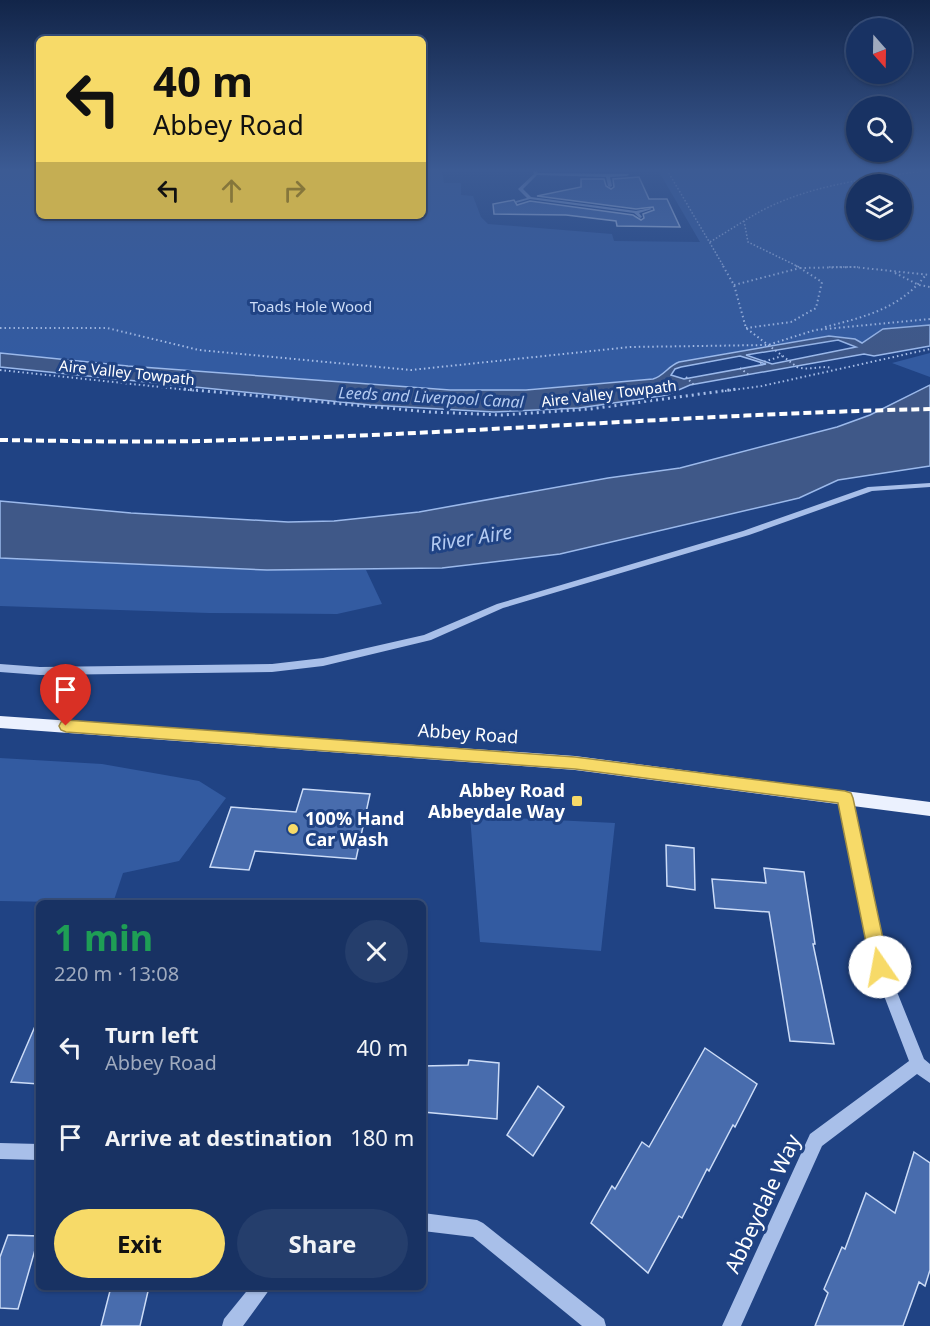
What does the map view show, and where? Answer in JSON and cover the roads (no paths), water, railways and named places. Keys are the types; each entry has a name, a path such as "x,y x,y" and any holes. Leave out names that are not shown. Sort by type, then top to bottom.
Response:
{"main road":[{"name":"Abbey Road","path":"0,722 564,762 930,809"}],"street":[{"path":"0,668 40,670 272,668 323,662 427,638 500,606 746,533 871,489 930,485"},
{"name":"Abbeydale Way","path":"731,1326 816,1140 924,1070 880,967 845,798"},
{"path":"0,1150 36,1152"},
{"path":"426,1222 477,1229 597,1326"},
{"path":"231,1326 259,1290"}],"water":[{"name":"Leeds and Liverpool Canal","path":"930,325 930,346 874,356 864,354 690,385 667,395 579,408 494,412 370,405 0,367 0,353 128,366 450,390 526,390 653,379 679,362 829,336 855,339 862,343 883,329","holes":["838,340 856,347 772,364 746,355","740,356 766,364 684,379 671,375 675,369 681,367"]},
{"name":"River Aire","path":"930,385 930,466 838,480 799,498 560,554 442,568 267,570 0,558 0,501 131,513 288,522 334,521 419,512 608,478 680,468 837,427 870,415"}],"railway":[{"path":"0,440 117,442 321,437 756,415 930,409"}],"place":[{"name":"Abbey Road Abbeydale Way","path":"577,801"},
{"name":"100% Hand Car Wash","path":"293,829"}],"park label":[{"name":"Toads Hole Wood","path":"311,307"}]}
